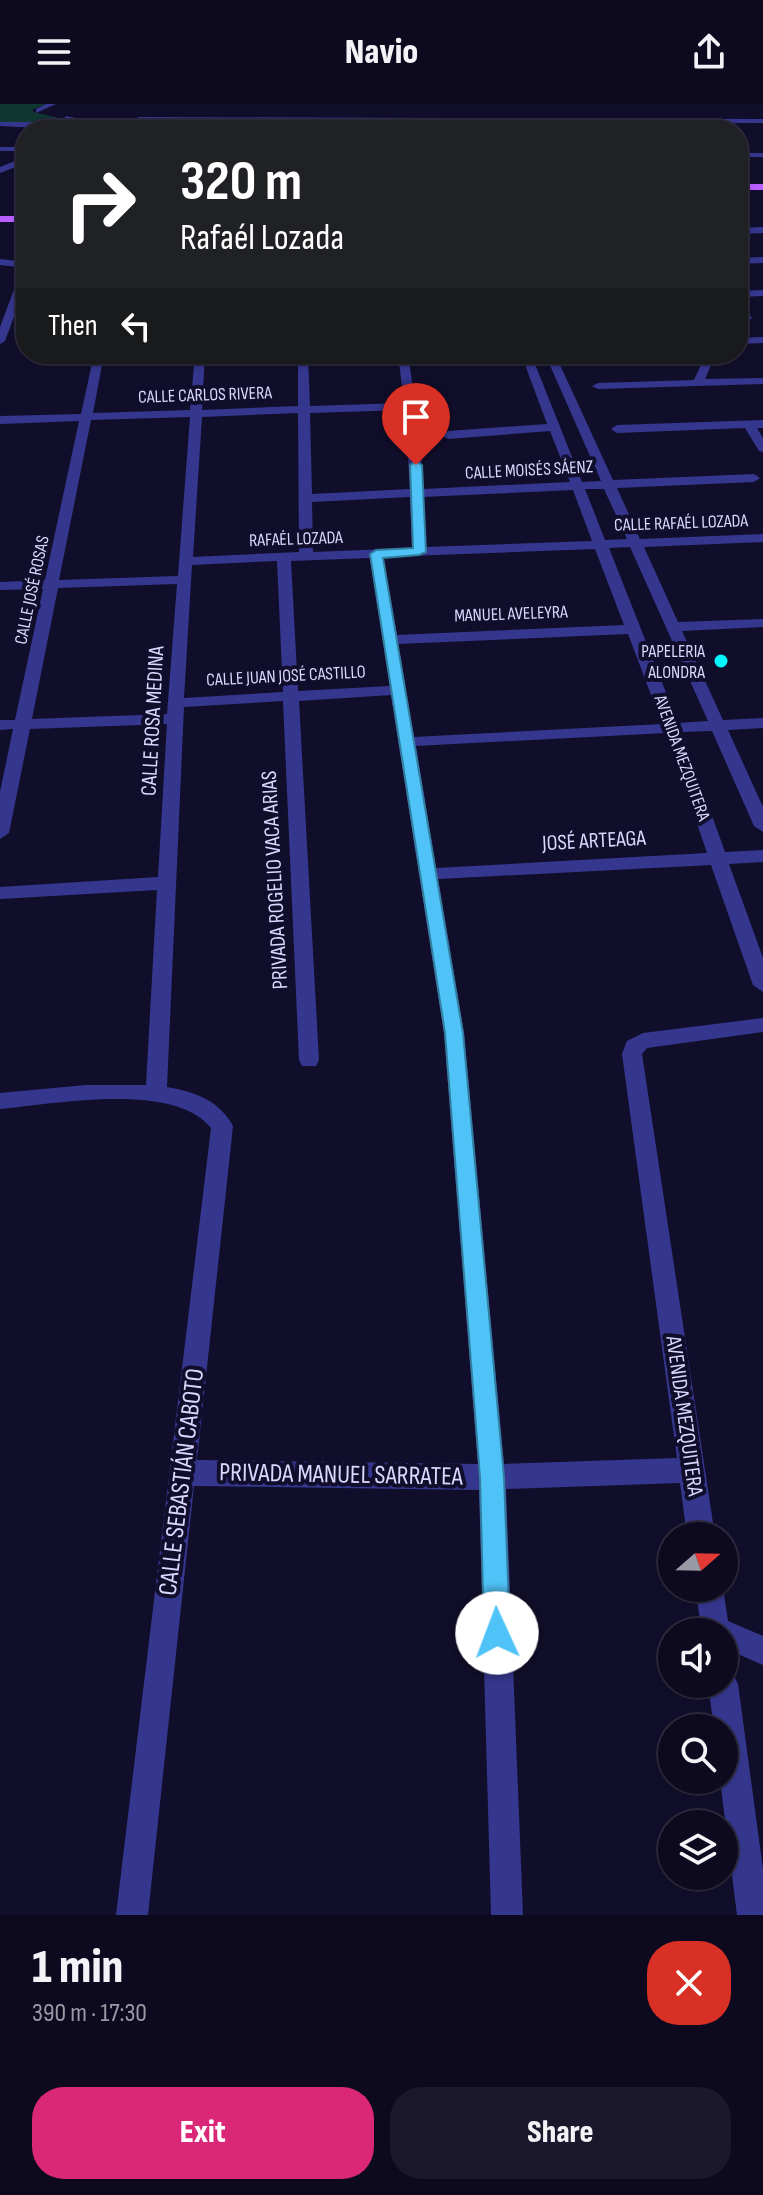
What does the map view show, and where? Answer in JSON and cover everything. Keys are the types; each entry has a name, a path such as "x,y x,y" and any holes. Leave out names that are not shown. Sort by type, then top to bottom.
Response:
{"street":[{"path":"52,104 39,111 75,120"},
{"path":"138,119 289,120 291,104"},
{"path":"138,119 165,109 149,108"},
{"path":"0,173 13,176"},
{"path":"0,341 4,318 16,288"},
{"name":"CALLE JOSÉ ROSAS","path":"0,833 20,724 53,584 97,364"},
{"name":"CALLE ROSA MEDINA","path":"156,1091 176,711 199,364"},
{"path":"303,364 306,556"},
{"path":"405,364 418,493 419,552"},
{"name":"AVENIDA MEZQUITERA","path":"530,364 672,728 763,985"},
{"name":"AVENIDA MEZQUITERA","path":"555,364 637,543 715,726 763,826"},
{"path":"698,383 707,364"},
{"path":"598,386 763,381"},
{"name":"CALLE CARLOS RIVERA","path":"0,420 411,406"},
{"path":"617,429 756,425 763,448"},
{"path":"448,435 556,427"},
{"name":"CALLE MOISÉS SÁENZ","path":"305,498 754,478"},
{"name":"CALLE RAFAÉL LOZADA","path":"600,545 763,538"},
{"name":"RAFAÉL LOZADA","path":"185,561 600,545"},
{"path":"376,554 454,1033 492,1477 507,1915"},
{"name":"PRIVADA ROGELIO VACA ARIAS","path":"284,557 288,696 309,1060"},
{"path":"0,586 184,580"},
{"path":"674,627 763,623"},
{"name":"MANUEL AVELEYRA","path":"390,640 633,629"},
{"name":"CALLE JUAN JOSÉ CASTILLO","path":"0,725 176,711 288,696 398,690"},
{"path":"407,742 763,723"},
{"name":"JOSÉ ARTEAGA","path":"428,874 763,856"},
{"path":"0,893 166,883"},
{"name":"AVENIDA MEZQUITERA","path":"699,1522 632,1054 634,1046 643,1041 763,1025"},
{"path":"0,1101 156,1091"},
{"name":"CALLE SEBASTIÁN CABOTO","path":"132,1915 222,1126 207,1108 156,1091"},
{"name":"PRIVADA MANUEL SARRATEA","path":"182,1473 492,1477 691,1470"},
{"path":"738,1640 763,1651"},
{"path":"725,1698 753,1915"}],"green space":[{"path":"0,104 47,104 33,109 33,112 68,120 16,120 16,123 0,123"}],"place":[{"name":"PAPELERIA ALONDRA","path":"721,661"}],"route":[{"path":"416,465 419,552 376,554 454,1033 492,1477 497,1633"}]}
